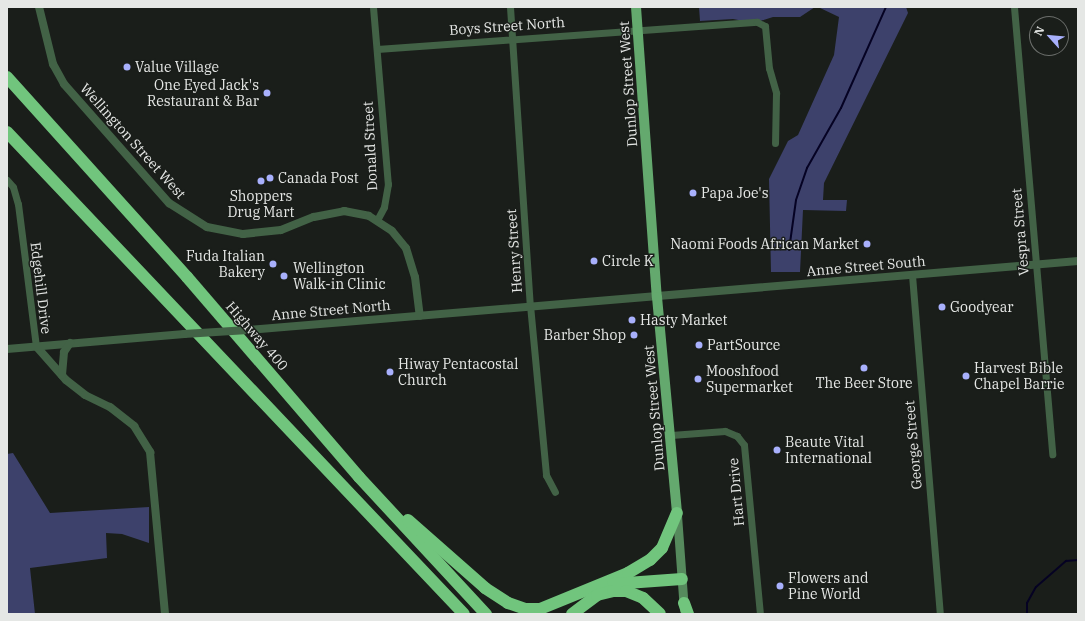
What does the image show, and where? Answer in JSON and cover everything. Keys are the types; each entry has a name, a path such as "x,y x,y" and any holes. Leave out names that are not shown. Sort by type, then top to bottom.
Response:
{"highway":[{"name":"Highway 400","path":"7,77 187,277 359,477 486,614"},
{"path":"7,132 464,614"},
{"path":"359,477 485,588 508,603 525,609 540,609 602,584 650,560 662,548 677,513"},
{"path":"602,584 682,579"},
{"path":"572,614 596,595 613,591 626,591 643,598 660,614"}],"main road":[{"name":"Dunlop Street West","path":"636,7 657,297 671,434 682,579 686,610"}],"street":[{"name":"Wellington Street West","path":"39,7 53,64 64,84 162,196 188,217 214,230 252,235 281,230 314,217 344,211 362,213 377,220"},
{"name":"Donald Street","path":"373,7 388,184 384,207 377,220"},
{"name":"Henry Street","path":"510,7 530,305 546,475 555,492"},
{"name":"Vespra Street","path":"1014,7 1052,454"},
{"name":"Boys Street North","path":"377,49 513,38 757,22 765,26 769,68 776,93 775,143"},
{"name":"Edgehill Drive","path":"7,180 13,187 18,204 36,346 62,375 84,395 110,407 134,426 150,452 166,614"},
{"path":"377,220 399,238 406,248 415,277 420,316"},
{"name":"Anne Street South","path":"657,297 1078,261"},
{"name":"George Street","path":"912,275 940,614"},
{"name":"Anne Street North","path":"7,349 420,316 530,305 657,297"},
{"path":"62,375 64,352 70,343"},
{"name":"Hart Drive","path":"671,434 725,431 737,436 744,445 760,614"}],"shaded area":[{"path":"699,7 815,7 800,17 773,17 754,23 733,19 700,21"},
{"path":"818,7 906,7 908,13 824,183 823,200 847,200 846,211 803,210 800,272 771,272 769,179 788,141 798,135 834,55 839,17"},
{"path":"13,453 50,513 149,507 149,543 122,534 106,533 107,558 30,568 35,614 7,614 7,454"}],"waterway":[{"path":"789,250 796,200 807,168 841,108 886,7"},
{"path":"1027,614 1027,603 1036,587 1066,561 1078,560"}],"place":[{"name":"Value Village","path":"127,67"},
{"name":"One Eyed Jack's Restaurant & Bar","path":"267,93"},
{"name":"Canada Post","path":"270,178"},
{"name":"Shoppers Drug Mart","path":"261,181"},
{"name":"Papa Joe's","path":"693,193"},
{"name":"Naomi Foods African Market","path":"867,244"},
{"name":"Circle K","path":"594,261"},
{"name":"Fuda Italian Bakery","path":"273,264"},
{"name":"Wellington Walk-in Clinic","path":"284,276"},
{"name":"Goodyear","path":"942,307"},
{"name":"Hasty Market","path":"632,320"},
{"name":"Barber Shop","path":"634,335"},
{"name":"PartSource","path":"699,345"},
{"name":"The Beer Store","path":"864,368"},
{"name":"Hiway Pentacostal Church","path":"390,372"},
{"name":"Harvest Bible Chapel Barrie","path":"966,376"},
{"name":"Mooshfood Supermarket","path":"698,379"},
{"name":"Beaute Vital International","path":"777,450"},
{"name":"Flowers and Pine World","path":"780,586"}]}
